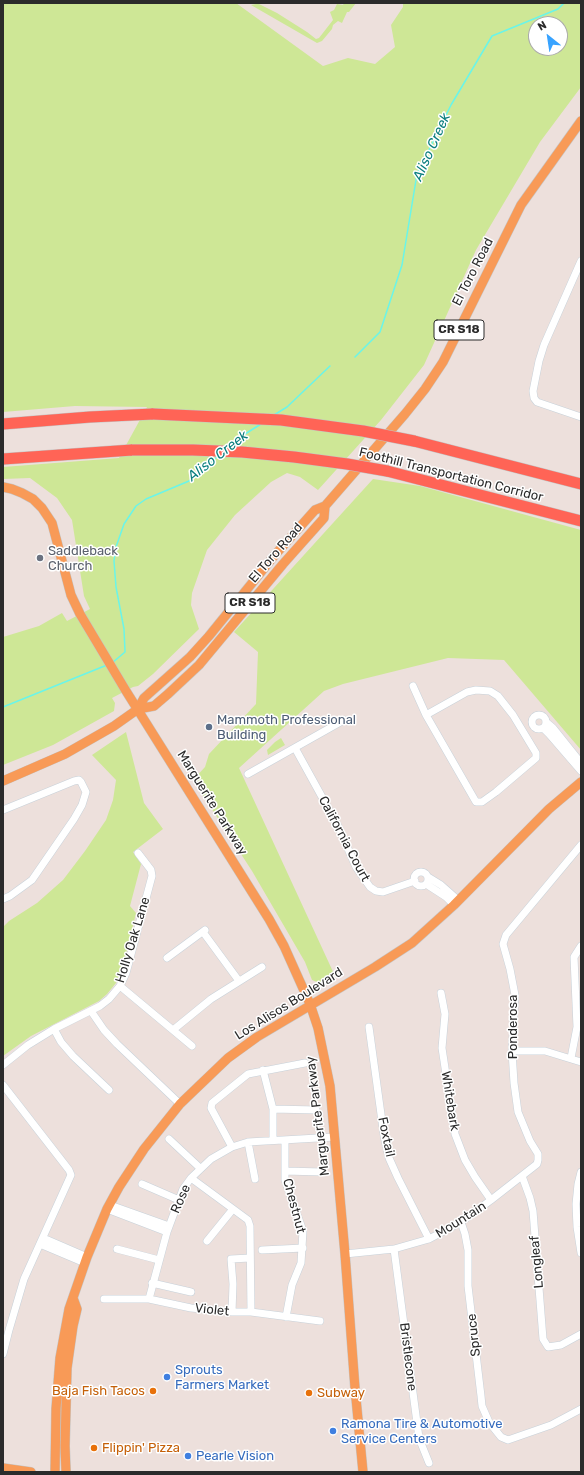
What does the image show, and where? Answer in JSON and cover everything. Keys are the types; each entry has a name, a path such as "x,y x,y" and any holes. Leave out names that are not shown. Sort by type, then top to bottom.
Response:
{"highway":[{"name":"Foothill Transportation Corridor","path":"3,424 153,414 275,420 363,431 414,441 581,484"},
{"name":"Foothill Transportation Corridor","path":"3,459 132,450 242,452 294,457 387,471 581,521"}],"main road":[{"name":"El Toro Road","path":"3,781 64,754 114,726 138,709 144,698 190,657 274,556 315,510 324,506 405,414 443,362 521,205 581,121"},
{"name":"Marguerite Parkway","path":"3,487 22,493 33,500 42,508 52,523 71,595 80,614 126,691 269,919 284,946 310,1004 325,1054 330,1086 363,1472"},
{"name":"Los Alisos Boulevard","path":"55,1472 56,1409 60,1358 69,1309 86,1260 108,1207 129,1170 144,1149 180,1104 228,1058 257,1037 310,1004 375,967 412,943 456,902 549,809 581,782"},
{"name":"Los Alisos Boulevard","path":"66,1472 65,1446 68,1368 73,1326 77,1309 73,1298"},
{"path":"3,1468 31,1472"}],"street":[{"path":"580,264 544,345 533,391 534,398 537,402 581,417"},
{"path":"413,686 426,716 474,799 478,802 482,802 496,792 535,760 536,755 520,728 498,696 490,691 470,691 462,694 426,716"},
{"path":"520,728 532,721 536,716 544,718 542,726 525,736"},
{"path":"248,774 344,720"},
{"path":"532,721 533,726 553,728 581,763"},
{"path":"542,726 581,772"},
{"name":"California Court","path":"295,748 338,826 355,865 370,887 376,891 383,892 415,881 415,876 420,872 425,873 427,881"},
{"path":"3,810 76,780 81,782 86,792 82,805 74,819 35,876 10,896 3,899"},
{"name":"Ponderosa","path":"538,1160 538,1154 530,1141 518,1112 512,1051 515,996 503,944 506,935 581,845"},
{"name":"Holly Oak Lane","path":"3,1065 28,1045 54,1029 91,1011 109,999 120,986 126,973 152,876 151,870 138,853"},
{"path":"415,881 420,885 427,881 441,885 456,902"},
{"path":"167,958 204,931 239,981"},
{"path":"571,1058 577,1027 574,957 581,946"},
{"path":"173,1030 211,999 262,967"},
{"path":"120,986 192,1046"},
{"name":"Whitebark","path":"441,993 445,1014 442,1048 455,1134 465,1160 474,1177 491,1200"},
{"path":"91,1011 104,1030 117,1044 180,1104"},
{"name":"Foxtail","path":"369,1027 384,1136 389,1158 429,1239"},
{"path":"54,1029 61,1042 73,1056 109,1090"},
{"path":"512,1051 545,1051 581,1062"},
{"path":"232,1147 211,1106 212,1103 248,1074 305,1063"},
{"path":"263,1070 273,1109 273,1140"},
{"path":"3,1085 6,1093 69,1170 71,1175 24,1279 6,1330 3,1354"},
{"path":"273,1109 316,1110"},
{"path":"169,1139 200,1168"},
{"name":"Rose","path":"148,1299 168,1229 179,1200 191,1178 210,1159 232,1147 248,1142 285,1140 298,1143 335,1139"},
{"name":"Chestnut","path":"285,1140 285,1180 303,1231 302,1263 292,1285 286,1317"},
{"path":"248,1142 255,1179"},
{"name":"Mountain","path":"345,1254 394,1249 429,1239 461,1222 532,1168 538,1160"},
{"path":"285,1171 322,1172"},
{"path":"581,1172 576,1204 577,1227 581,1253"},
{"name":"Longleaf","path":"522,1176 533,1211 543,1339 548,1347 561,1345 581,1334"},
{"path":"191,1178 248,1220 250,1226 251,1312"},
{"path":"142,1184 179,1200"},
{"path":"108,1207 168,1229"},
{"path":"207,1241 233,1209"},
{"name":"Spruce","path":"461,1222 467,1241 468,1286 482,1406 487,1418 501,1437 508,1440 551,1425 581,1409"},
{"path":"42,1242 86,1260"},
{"path":"262,1250 303,1248"},
{"path":"116,1249 159,1260"},
{"name":"Bristlecone","path":"394,1249 419,1438 429,1463"},
{"path":"232,1312 233,1284 231,1260 250,1258"},
{"path":"152,1283 191,1292"},
{"name":"Violet","path":"104,1299 148,1299 191,1308 232,1312 251,1312 320,1321"}],"green space":[{"path":"3,3 236,3 323,66 348,58 375,64 395,47 391,25 403,7 403,3 581,3 581,87 540,142 476,250 424,365 381,420 318,490 300,477 287,473 271,482 235,515 207,550 192,593 191,605 199,629 153,674 138,686 112,698 115,703 114,711 53,745 3,765 3,637 39,626 62,613 67,621 90,609 84,596 72,520 57,498 30,478 3,479 3,467 119,458 147,407 75,406 3,412"},
{"path":"344,3 356,3 349,12 347,12 342,23 338,21 333,25 332,29 322,41 317,43 251,5 259,4 277,13 316,39 319,38 333,20 330,12 334,10 337,4 343,5"},
{"path":"373,479 420,486 581,530 581,750 504,660 448,658 343,684 324,691 239,768 335,976 322,984 312,980 305,962 252,871 193,780 205,767 209,754 256,704 258,652 234,632"},
{"path":"126,732 144,803 163,829 133,852 141,864 130,906 136,913 123,966 116,983 99,1001 31,1036 3,1056 3,927 9,921 37,903 63,880 106,820 113,800 116,780 92,755"},
{"path":"281,738 285,745 268,755 267,750"}],"waterway":[{"name":"Aliso Creek","path":"355,357 380,332 402,265 417,174 451,105 492,36 558,9 564,3"},
{"name":"Aliso Creek","path":"274,415 287,407 330,366"},
{"name":"Aliso Creek","path":"230,446 261,424"},
{"name":"Aliso Creek","path":"112,663 125,652 124,629 116,587 114,561 116,547 124,524 136,506 146,499 189,481 218,456"},
{"name":"Aliso Creek","path":"3,707 107,665"}],"place":[{"name":"Saddleback Church","path":"40,558"},
{"name":"Mammoth Professional Building","path":"209,727"},
{"name":"Sprouts Farmers Market","path":"167,1377"},
{"name":"Baja Fish Tacos","path":"153,1391"},
{"name":"Subway","path":"309,1393"},
{"name":"Ramona Tire & Automotive Service Centers","path":"333,1431"},
{"name":"Flippin' Pizza","path":"94,1448"},
{"name":"Pearle Vision","path":"188,1456"}]}
